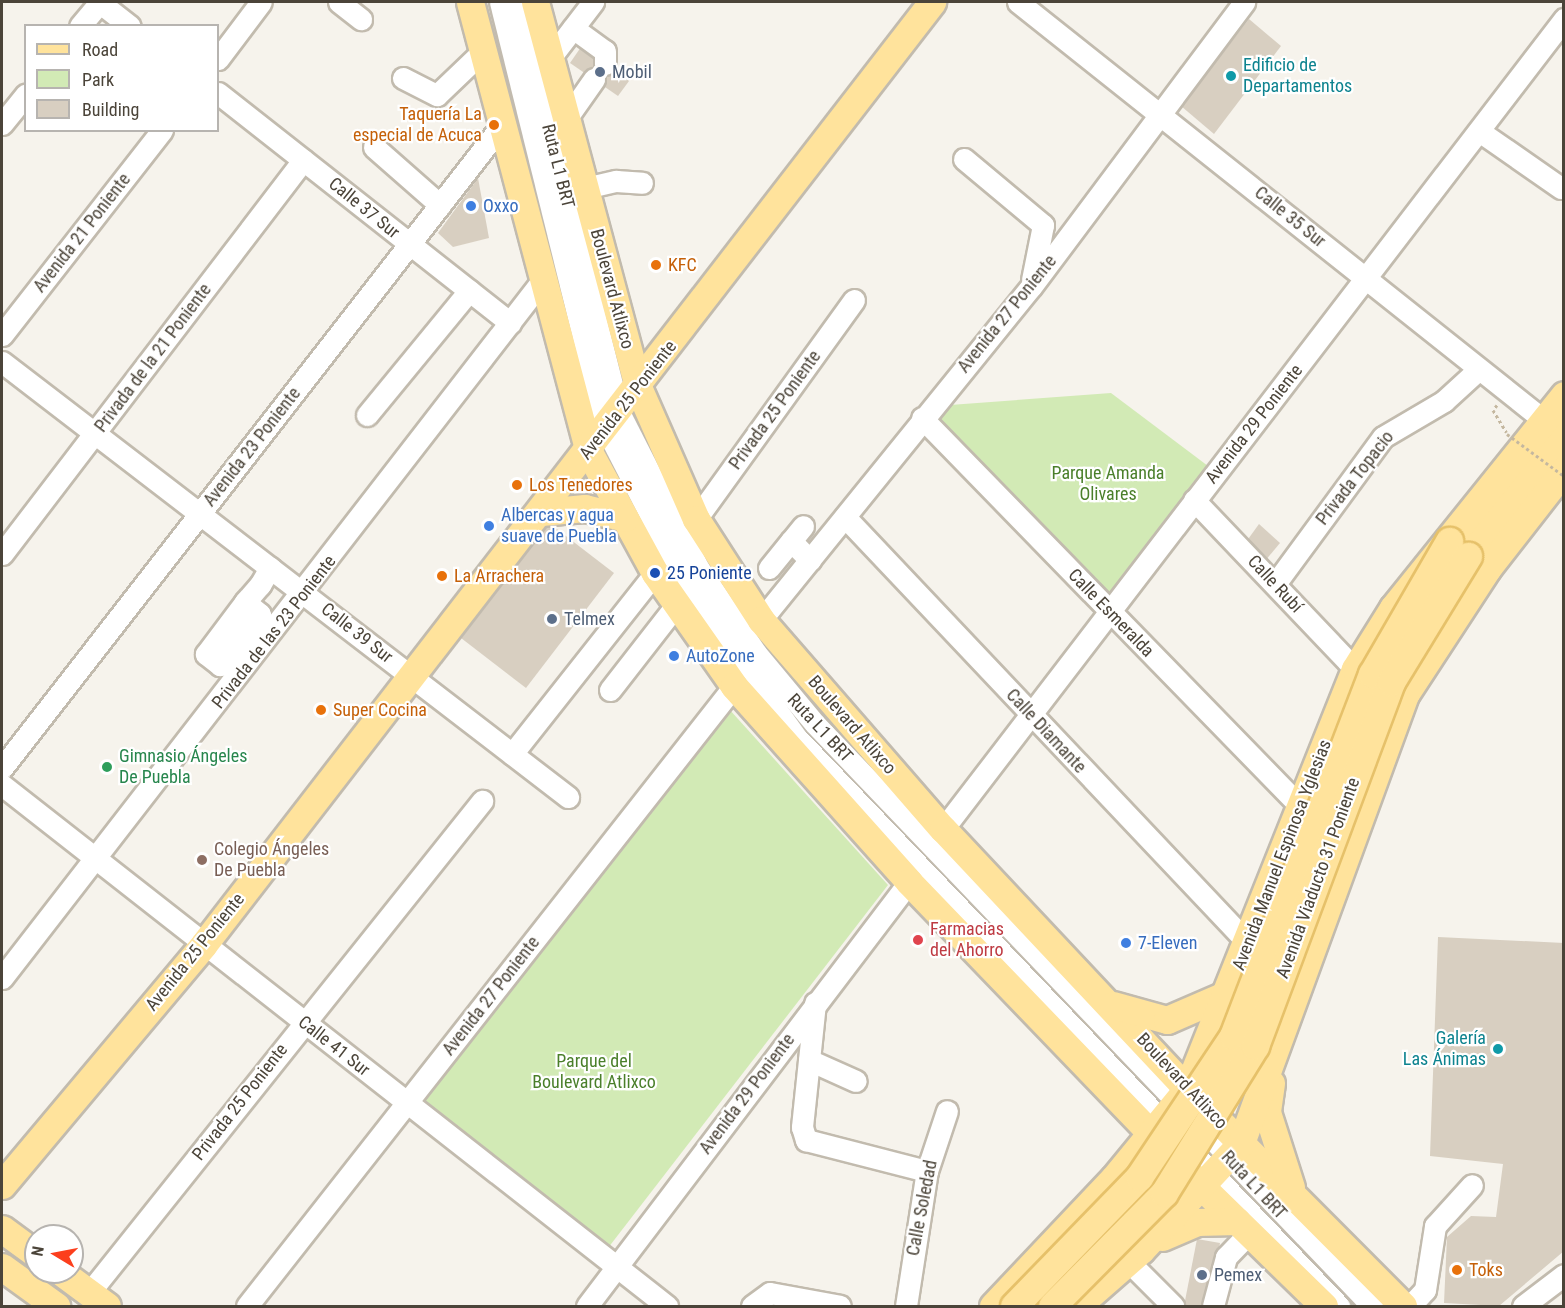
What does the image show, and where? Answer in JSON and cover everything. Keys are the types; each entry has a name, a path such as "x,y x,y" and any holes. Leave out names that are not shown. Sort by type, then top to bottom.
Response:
{"main road":[{"name":"Boulevard Atlixco","path":"471,2 541,282 589,452 655,573 734,686 909,882 1169,1111 1221,1166 1243,1227 1324,1306"},
{"name":"Boulevard Atlixco","path":"536,2 639,387 696,519 761,620 943,829 1110,1004 1169,1111 1221,1166 1294,1197 1403,1306"},
{"name":"Avenida 25 Poniente","path":"2,1185 204,944 411,675 589,452 932,2"},
{"name":"Avenida Manuel Espinosa Yglesias","path":"1000,1306 1169,1111 1227,994 1355,669 1393,608 1459,548 1556,429 1563,395"},
{"path":"1077,1306 1135,1256 1221,1166 1276,1044 1406,693 1487,569 1563,470"},
{"path":"541,512 585,508 625,518"},
{"name":"Avenida Viaducto 31 Poniente","path":"1000,1306 1139,1177 1233,1036 1372,674 1459,548"},
{"name":"Avenida Viaducto 31 Poniente","path":"1052,1306 1164,1193 1255,1046 1391,682 1459,548"},
{"path":"1248,944 1299,983"},
{"path":"1110,1004 1167,1020 1227,994"},
{"path":"1276,1044 1267,1112 1294,1197"},
{"path":"1135,1256 1179,1226 1243,1227"},
{"path":"2,1229 24,1245"},
{"path":"2,1268 56,1306"},
{"path":"77,1284 98,1300"}],"street":[{"path":"82,24 99,2 127,24"},
{"path":"219,58 261,2"},
{"path":"339,2 361,18"},
{"name":"Ruta L1 BRT","path":"500,2 613,420 683,579 796,737 1169,1111"},
{"name":"Ruta L1 BRT","path":"516,2 613,420"},
{"path":"550,58 593,2"},
{"name":"Avenida 27 Poniente","path":"761,620 922,418 1031,287 1244,2"},
{"name":"Calle 35 Sur","path":"1024,3 1556,429"},
{"name":"Avenida 29 Poniente","path":"943,829 1194,500 1368,280 1563,18"},
{"path":"566,119 600,72 605,51 573,28"},
{"path":"403,78 437,95 483,51"},
{"name":"Calle 37 Sur","path":"219,94 510,323"},
{"path":"2,124 24,96"},
{"name":"Avenida 23 Poniente","path":"2,768 502,125"},
{"path":"1479,131 1561,188"},
{"name":"Avenida 21 Poniente","path":"2,335 160,132"},
{"path":"374,147 440,205"},
{"path":"964,159 1043,225 1031,287"},
{"name":"Privada de la 21 Poniente","path":"2,554 303,160"},
{"path":"585,188 616,181 642,183"},
{"name":"Privada de las 23 Poniente","path":"2,978 97,860 304,593 541,282"},
{"path":"367,415 469,291"},
{"name":"Privada 25 Poniente","path":"696,519 854,300"},
{"name":"Calle 39 Sur","path":"2,362 568,797"},
{"name":"Privada Topacio","path":"1275,584 1383,437 1444,401 1479,369"},
{"name":"Calle Esmeralda","path":"922,418 1301,807"},
{"name":"Calle Rubí","path":"1194,500 1355,669"},
{"name":"Calle Diamante","path":"845,517 1248,944"},
{"path":"769,568 797,534 810,560"},
{"path":"245,602 270,568"},
{"path":"512,754 655,573"},
{"path":"610,690 677,604"},
{"name":"Avenida 27 Poniente","path":"247,1306 734,686"},
{"name":"Calle 41 Sur","path":"2,785 667,1306"},
{"name":"Privada 25 Poniente","path":"98,1300 304,1022 482,801"},
{"name":"Avenida 29 Poniente","path":"587,1306 909,882"},
{"path":"815,1003 802,1127 807,1140 927,1171"},
{"path":"809,1060 856,1080"},
{"name":"Calle Soledad","path":"906,1306 927,1171 947,1111"},
{"name":"Ruta L1 BRT","path":"1221,1166 1340,1306"},
{"name":"Ruta L1 BRT","path":"1221,1166 1372,1306"},
{"path":"1410,1306 1425,1290 1435,1226 1472,1185"},
{"path":"1213,1306 1226,1257 1243,1227"},
{"path":"1135,1256 1173,1306"},
{"path":"1522,1306 1563,1275"},
{"path":"752,1306 770,1293 819,1304 840,1306"}],"path":[{"path":"1507,391 1493,410 1507,434 1563,476"}],"green space":[{"name":"Parque Amanda Olivares","path":"1111,393 1212,469 1115,598 938,419 950,405"},
{"name":"Parque del Boulevard Atlixco","path":"729,709 888,885 608,1248 421,1102"}],"building":[{"name":"Edificio de Departamentos","path":"1249,19 1281,46 1214,134 1181,106"},
{"name":"Mobil","path":"581,47 629,81 618,96 570,63"},
{"name":"Oxxo","path":"478,178 489,238 453,247 438,233"},
{"path":"549,523 614,573 526,688 461,638"},
{"path":"1259,524 1280,543 1265,561 1246,542"},
{"name":"Galería Las Ánimas","path":"1438,937 1564,943 1564,1251 1499,1306 1444,1303 1447,1237 1471,1216 1496,1217 1503,1164 1430,1156"},
{"name":"Pemex","path":"1197,1239 1220,1243 1208,1306 1184,1306"}],"place":[{"name":"Mobil","path":"600,72"},
{"name":"Edificio de Departamentos","path":"1231,76"},
{"name":"Taquería La especial de Acuca","path":"494,125"},
{"name":"Oxxo","path":"471,206"},
{"name":"KFC","path":"656,265"},
{"name":"Los Tenedores","path":"517,485"},
{"name":"Albercas y agua suave de Puebla","path":"489,526"},
{"name":"25 Poniente","path":"655,573"},
{"name":"La Arrachera","path":"442,576"},
{"name":"Telmex","path":"552,619"},
{"name":"AutoZone","path":"674,656"},
{"name":"Super Cocina","path":"321,710"},
{"name":"Gimnasio Ángeles De Puebla","path":"107,767"},
{"name":"Colegio Ángeles De Puebla","path":"202,860"},
{"name":"Farmacias del Ahorro","path":"918,940"},
{"name":"7-Eleven","path":"1126,943"},
{"name":"Galería Las Ánimas","path":"1498,1049"},
{"name":"Toks","path":"1457,1270"},
{"name":"Pemex","path":"1202,1275"}]}
